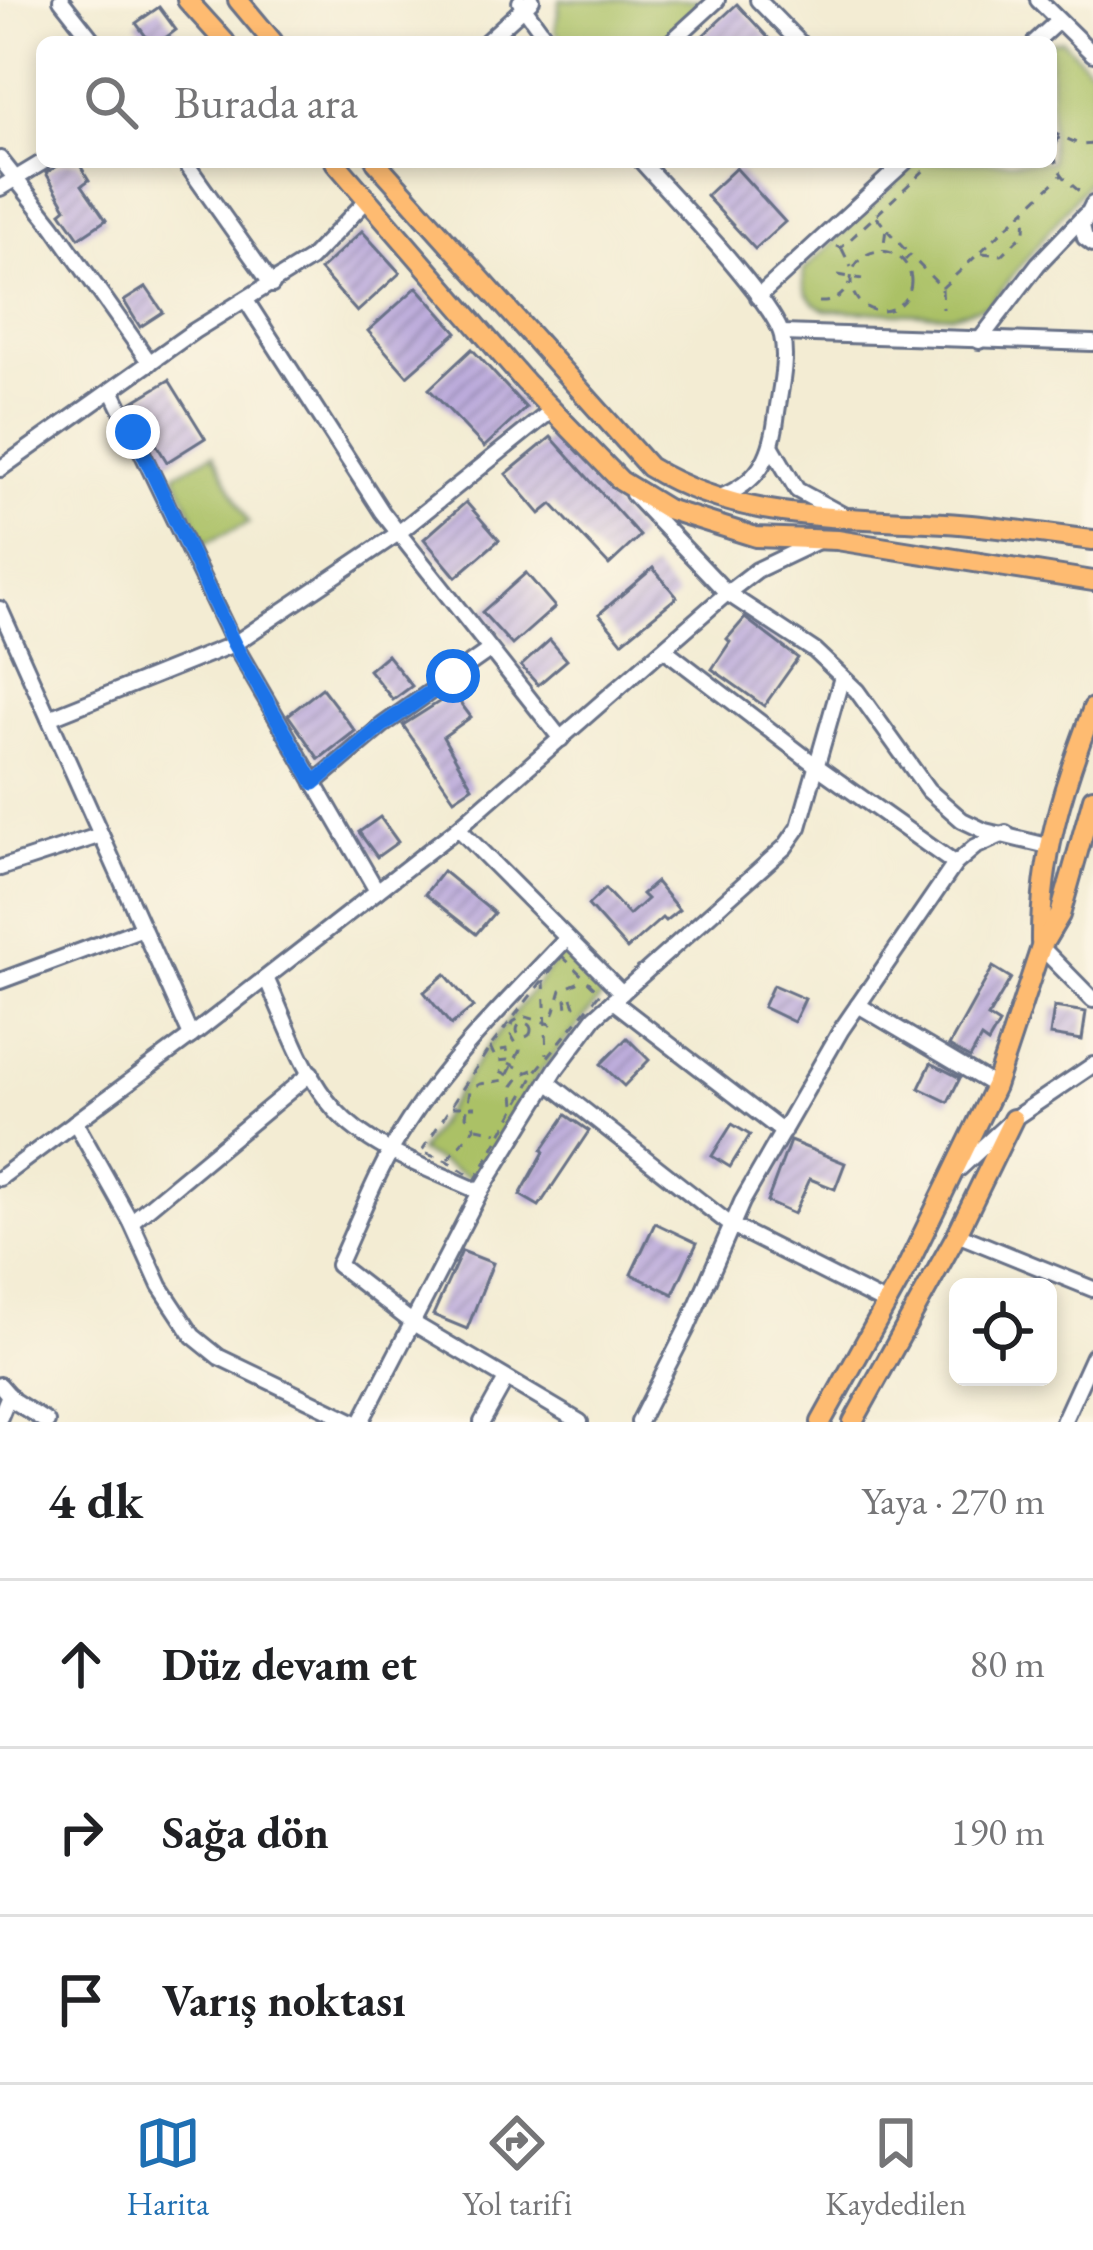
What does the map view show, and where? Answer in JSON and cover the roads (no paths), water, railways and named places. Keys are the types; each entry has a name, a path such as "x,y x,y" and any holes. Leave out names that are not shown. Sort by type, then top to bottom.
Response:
{"main road":[{"path":"187,0 220,36"},
{"path":"238,0 268,36"},
{"path":"340,168 552,410 621,481 667,509 756,537 823,539 1087,583"},
{"path":"381,168 649,467 686,490 754,511 963,524 1093,540"},
{"path":"1042,946 1041,890 1048,846 1063,787 1093,708"},
{"path":"821,1422 887,1304 994,1086 1042,946 1060,915 1093,798"},
{"path":"853,1422 957,1234 1013,1119"}],"street":[{"path":"61,0 89,36"},
{"path":"678,36 717,0"},
{"path":"758,0 793,36"},
{"path":"1038,0 1093,54"},
{"path":"492,36 525,2 545,36"},
{"path":"1041,36 1058,20"},
{"path":"0,159 150,363"},
{"path":"0,188 36,166"},
{"path":"189,168 272,285"},
{"path":"647,168 758,297 782,333 784,357 772,447 749,482 715,499"},
{"path":"758,297 898,168"},
{"path":"0,469 194,332 310,259 368,200"},
{"path":"1090,207 1085,238 1093,244"},
{"path":"979,341 1038,264 1090,207"},
{"path":"247,302 397,534 561,739"},
{"path":"782,333 1093,343"},
{"path":"112,390 234,644 377,891"},
{"path":"49,718 234,644 397,534 552,410"},
{"path":"772,447 796,490 847,517"},
{"path":"621,481 727,593 814,651 842,677 928,790 962,820 985,831 1048,846"},
{"path":"0,1178 458,828 727,593 757,570 823,539"},
{"path":"0,609 191,1036"},
{"path":"664,649 955,864"},
{"path":"314,783 383,725 488,651"},
{"path":"75,1123 131,1222 160,1286 193,1336 219,1357 358,1422 478,1186 542,1076 595,1017 785,847 799,827 842,677"},
{"path":"458,828 567,938 617,997 783,1132"},
{"path":"639,1422 732,1226 858,1005 955,864 975,847 1006,833"},
{"path":"0,868 101,835"},
{"path":"1074,856 1093,867"},
{"path":"0,981 142,928"},
{"path":"567,938 489,1022 411,1117 338,1265 412,1323 580,1422"},
{"path":"1042,946 1093,1000"},
{"path":"266,978 333,1109 356,1130 391,1150 478,1186"},
{"path":"858,1005 994,1086"},
{"path":"951,1177 1013,1119 1093,1065"},
{"path":"131,1222 311,1073"},
{"path":"542,1076 732,1226 887,1304"},
{"path":"957,1234 1093,1289"},
{"path":"1063,1422 1093,1356"},
{"path":"482,1422 506,1379"},
{"path":"0,1418 4,1390 47,1422"}]}
